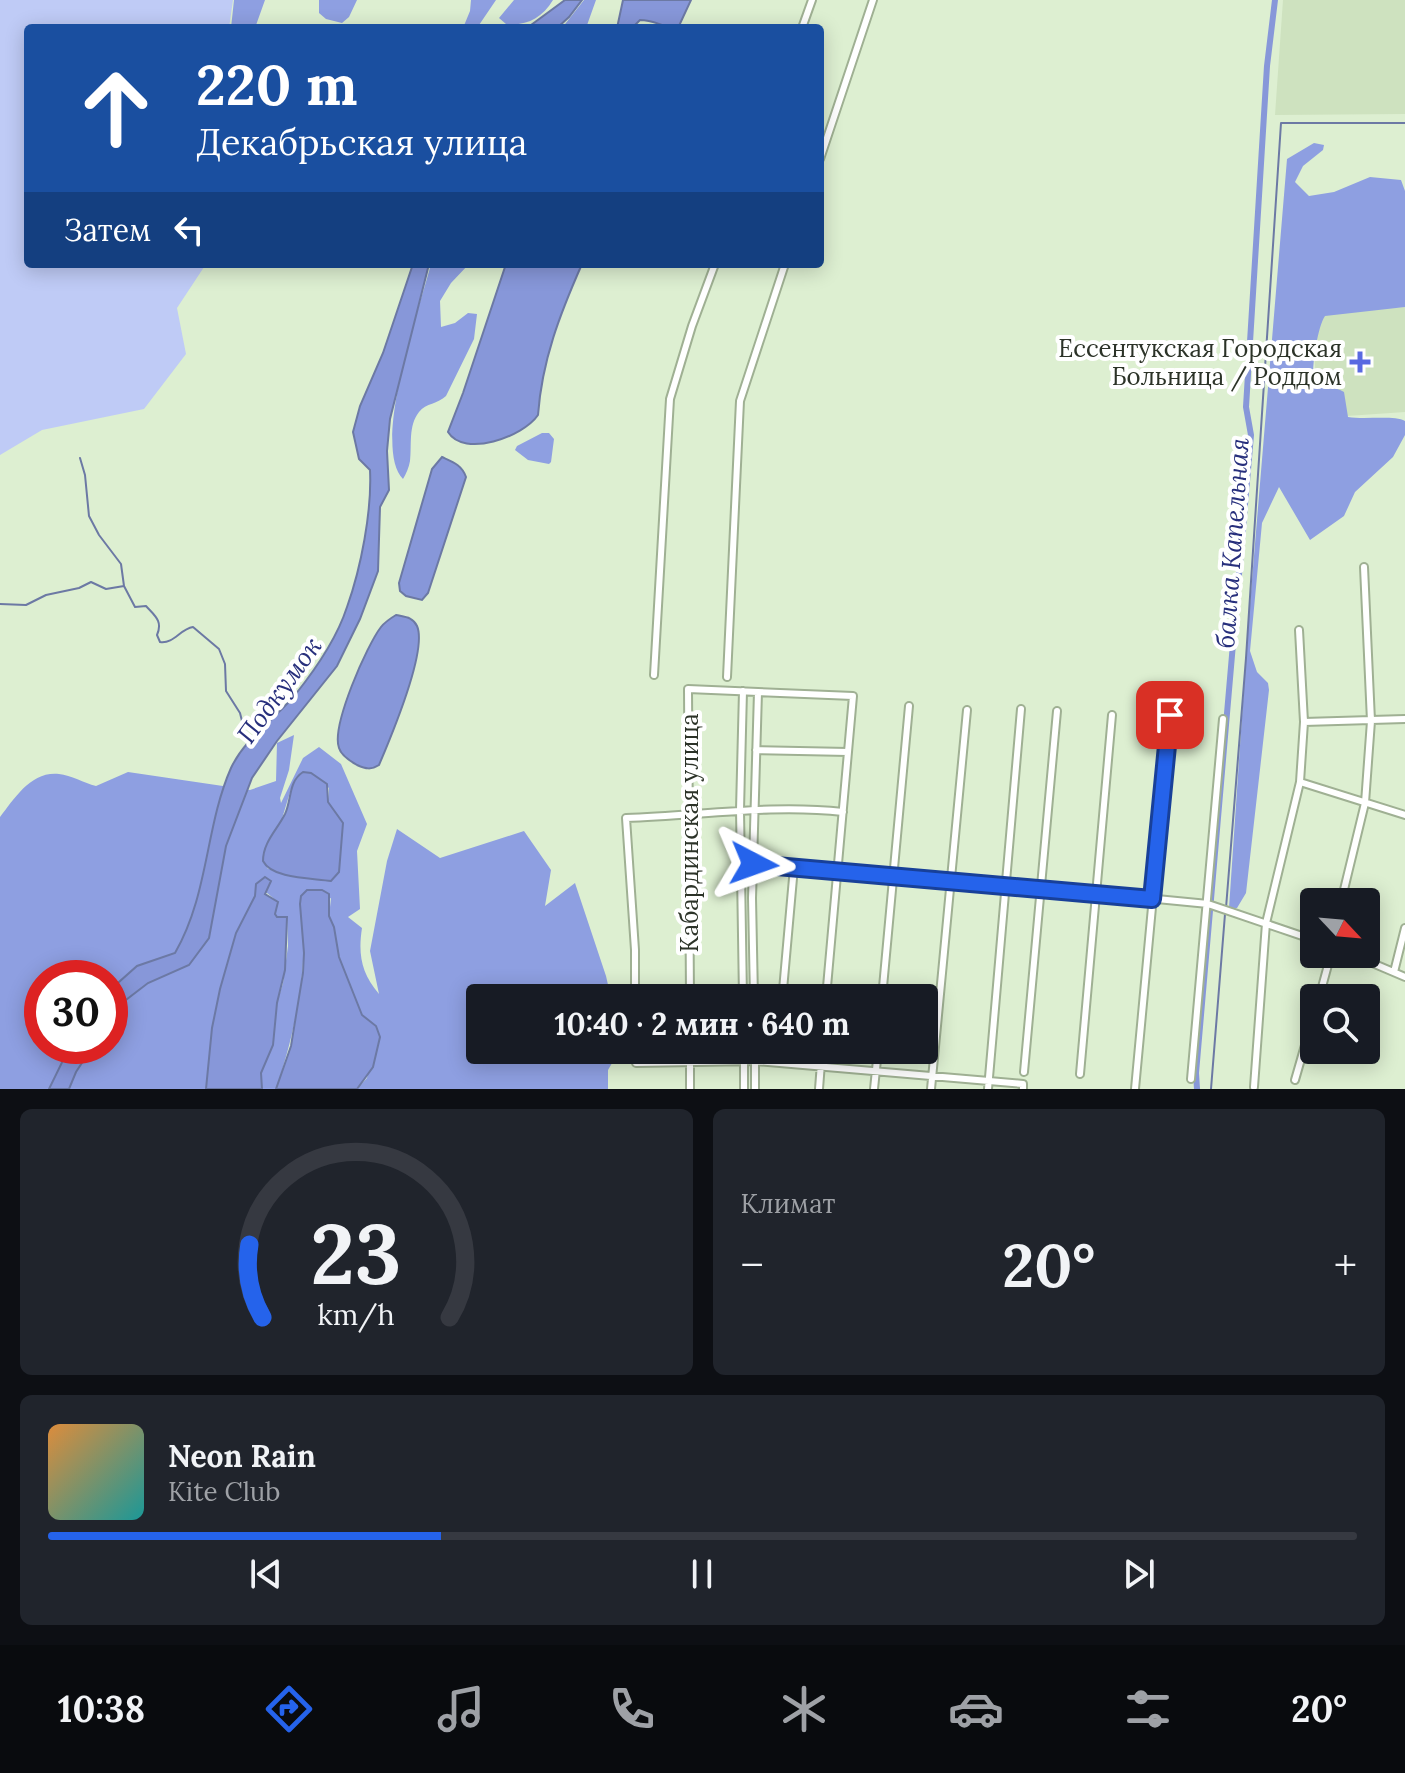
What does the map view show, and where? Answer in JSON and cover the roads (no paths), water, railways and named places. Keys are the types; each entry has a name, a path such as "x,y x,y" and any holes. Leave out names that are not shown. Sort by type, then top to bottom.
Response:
{"street":[{"path":"803,24 812,0"},
{"path":"824,147 873,0"},
{"path":"654,675 670,399 714,268"},
{"path":"727,677 740,401 784,268"},
{"path":"1344,888 1365,803 1371,721 1364,567"},
{"path":"1254,1087 1266,923 1300,782 1304,722 1299,630"},
{"name":"Кабардинская улица","path":"690,984 688,689 853,696 848,752"},
{"path":"743,691 740,810 743,984"},
{"path":"754,984 758,692"},
{"path":"883,984 909,706"},
{"path":"988,1089 1021,709"},
{"path":"931,1089 967,710"},
{"path":"1024,1072 1057,711"},
{"path":"1080,1074 1112,715"},
{"path":"1135,1089 1170,715"},
{"path":"1191,1079 1223,719"},
{"path":"1304,722 1405,719"},
{"path":"756,750 848,752 827,984"},
{"path":"1300,782 1405,815"},
{"path":"635,984 626,818 755,809 843,812"},
{"path":"754,864 1208,904 1300,935"},
{"path":"784,984 794,867"},
{"path":"1394,972 1405,928"},
{"path":"1380,966 1405,977"},
{"path":"1295,1080 1300,1063"},
{"path":"690,1064 690,1089"},
{"path":"744,1064 744,1089"},
{"path":"755,1064 755,1089"},
{"path":"795,1064 1023,1084 1023,1089"},
{"path":"874,1089 877,1064"},
{"path":"819,1089 821,1066"}],"waterway":[{"path":"1197,1089 1251,435 1246,407 1267,66 1275,0"},
{"name":"балка Капельная","path":"1226,908 1246,658 1281,123 1405,123"},
{"name":"Подкумок","path":"80,458 89,516 121,564 124,586 135,607 146,606 155,616 159,622 157,635 160,642 169,641 193,627 219,649 225,664 226,691 240,713 248,745"},
{"path":"0,604 26,605 46,595 79,588 91,582 106,589 124,586"},
{"name":"балка Капельная","path":"1211,1089 1225,914"}],"place":[{"name":"Ессентукская Городская Больница / Роддом","path":"1360,362"}]}
